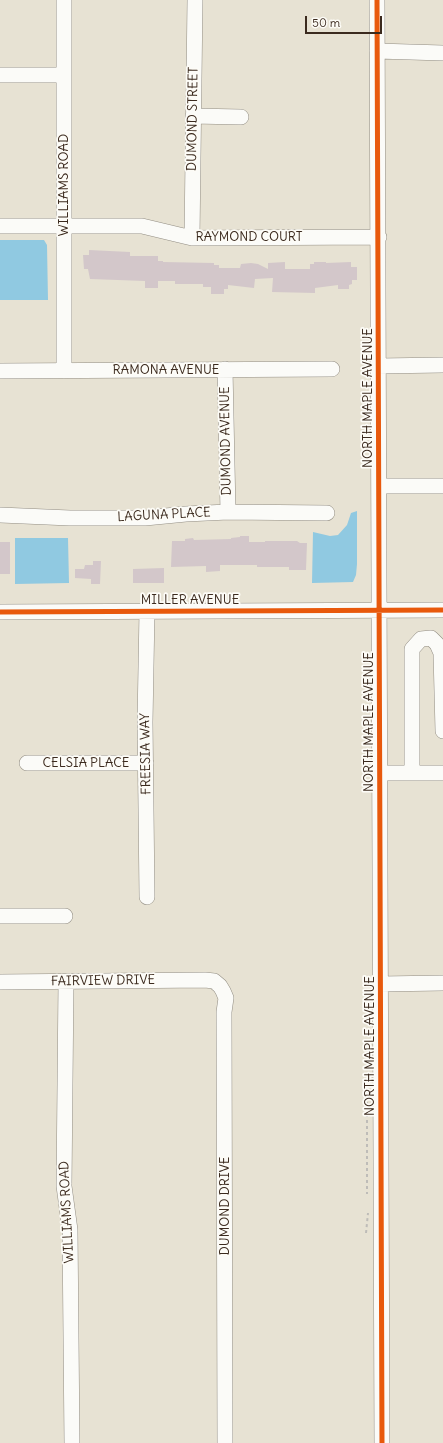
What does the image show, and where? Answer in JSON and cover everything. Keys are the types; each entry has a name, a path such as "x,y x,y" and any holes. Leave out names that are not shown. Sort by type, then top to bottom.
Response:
{"street":[{"name":"WILLIAMS ROAD","path":"64,0 64,370"},
{"name":"DUMOND STREET","path":"192,238 195,0"},
{"name":"NORTH MAPLE AVENUE","path":"377,0 380,486 382,1443"},
{"path":"377,51 443,53"},
{"path":"0,75 64,75"},
{"path":"193,116 241,117"},
{"name":"RAYMOND COURT","path":"0,226 142,226 192,238 379,237"},
{"path":"379,366 443,366"},
{"name":"DUMOND AVENUE","path":"225,369 228,512"},
{"name":"RAMONA AVENUE","path":"0,371 332,369"},
{"path":"380,486 443,486"},
{"name":"LAGUNA PLACE","path":"0,514 70,518 145,518 228,512 327,513"},
{"name":"MILLER AVENUE","path":"0,612 443,610"},
{"name":"FREESIA WAY","path":"147,611 145,722 147,897"},
{"path":"412,772 412,648 421,639 431,638 437,644 441,654 443,731"},
{"name":"CELSIA PLACE","path":"27,763 146,763"},
{"path":"380,773 443,773"},
{"path":"0,916 65,916"},
{"name":"FAIRVIEW DRIVE","path":"0,982 205,980"},
{"name":"DUMOND DRIVE","path":"205,980 214,981 220,986 226,998 224,1012 225,1443"},
{"name":"WILLIAMS ROAD","path":"66,982 64,1186 70,1230 72,1443"},
{"path":"381,984 443,983"}],"path":[{"path":"367,1102 368,1196"},
{"path":"366,1233 368,1212"}],"water":[{"path":"0,240 44,240 47,245 48,300 0,300"},
{"path":"357,511 357,564 356,575 353,582 312,583 313,532 330,536 338,535 347,525 351,513"},
{"path":"15,538 68,538 69,583 15,584"}],"building":[{"path":"89,250 130,252 130,256 158,256 158,261 163,262 214,263 214,265 219,265 219,268 240,268 241,264 251,263 258,264 268,269 268,263 285,262 285,269 310,269 310,264 314,264 314,262 351,262 351,267 357,267 357,280 352,280 352,284 349,285 349,289 338,289 338,285 315,288 315,293 272,292 273,278 255,279 254,288 228,285 228,289 224,289 224,294 211,294 211,287 203,287 203,284 175,284 175,281 158,281 158,288 145,288 145,281 90,279 88,269 84,269 83,255 89,255"},
{"path":"240,536 249,536 249,542 297,541 300,543 307,543 306,570 289,570 289,567 257,567 257,565 220,565 220,571 206,572 206,566 171,567 172,541 185,541 185,539 193,538 194,540 231,539"},
{"path":"0,542 10,542 10,574 0,574"},
{"path":"93,561 101,561 100,584 91,584 91,579 75,578 75,569 84,569 85,565 93,565"},
{"path":"164,568 164,583 133,583 133,569"}],"cycle path":[{"path":"377,0 382,1443"},
{"path":"0,612 443,610"}]}
